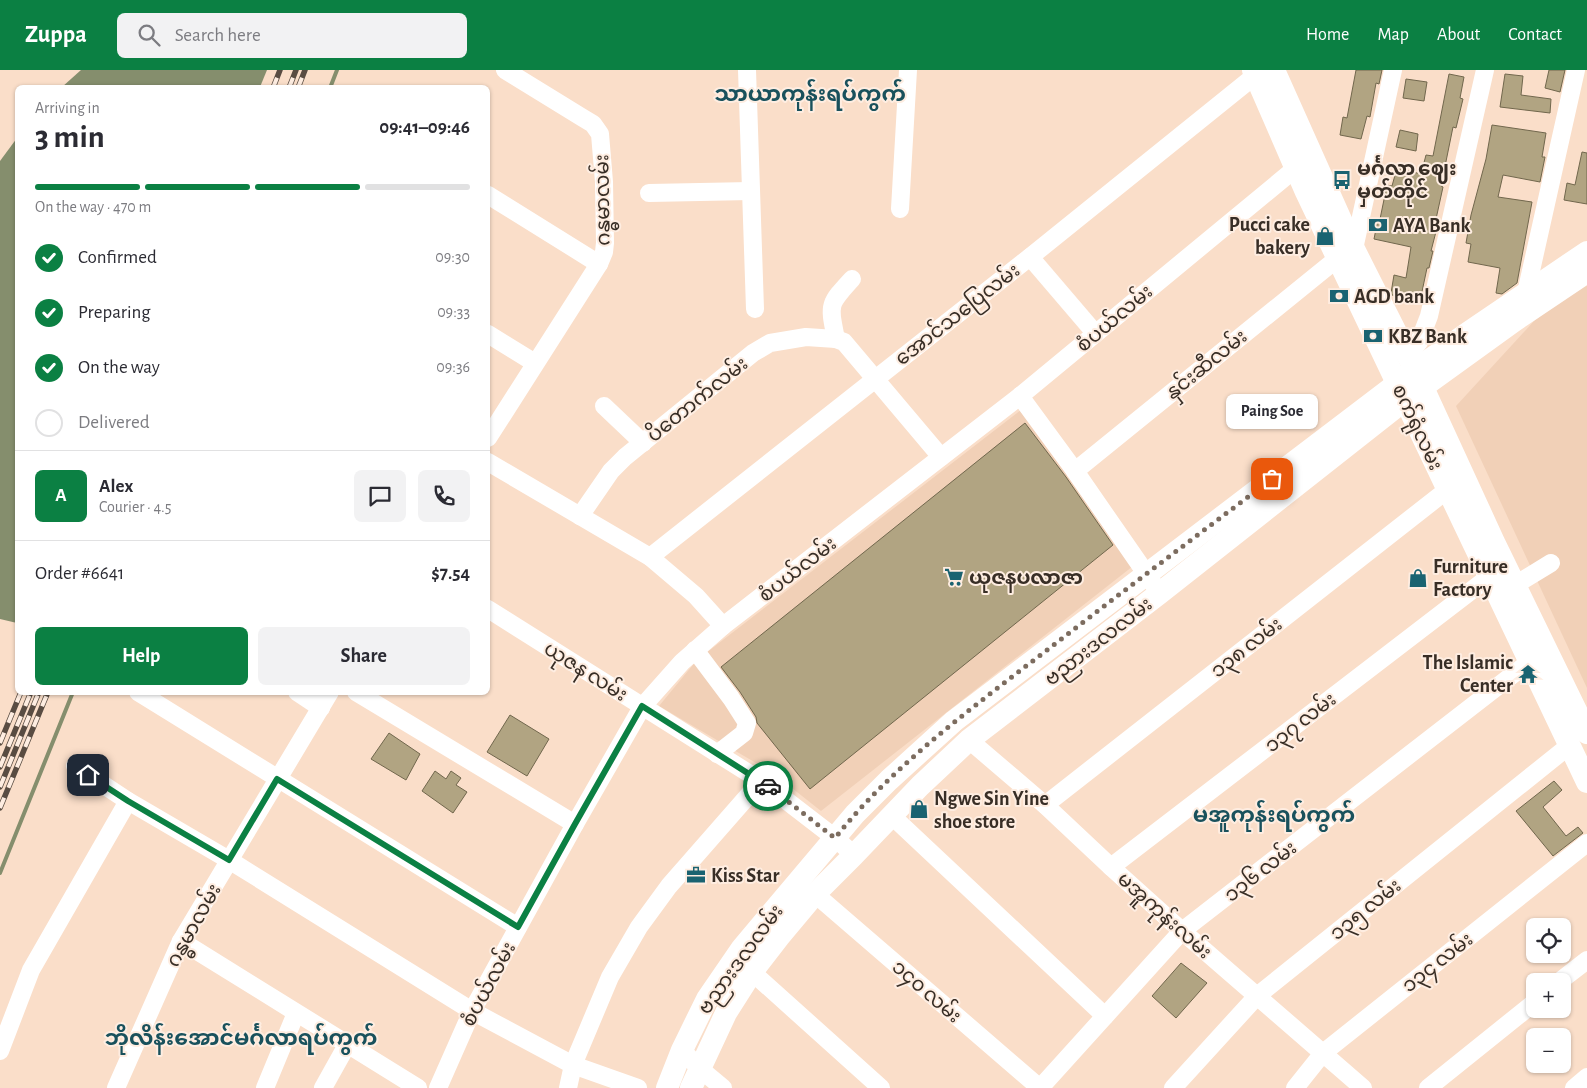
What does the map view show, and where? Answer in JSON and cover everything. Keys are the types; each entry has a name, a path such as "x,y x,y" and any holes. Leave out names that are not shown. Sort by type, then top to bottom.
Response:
{"main road":[{"name":"စက်ရုံလမ်း","path":"1261,72 1296,168 1346,253"},
{"name":"စက်ရုံလမ်း","path":"1261,72 1346,253 1515,585 1581,729 1587,782"},
{"name":"ဗညားဒလလမ်း","path":"667,1088 682,1050 707,999 742,948 855,814 889,780 954,721 1145,574 1410,379 1514,321 1586,259"},
{"name":"ဗညားဒလလမ်း","path":"695,1078 726,1013 752,972 815,894 920,786 968,740 1160,593 1410,379 1466,334 1526,293 1586,259"},
{"name":"စက်ရုံလမ်း","path":"1410,379 1447,490 1529,662 1581,729"}],"street":[{"name":"ဂန္ဓမာလမ်း","path":"490,435 599,264 606,243 600,134 592,124 505,70"},
{"path":"747,70 755,310"},
{"path":"900,209 908,70"},
{"path":"1346,253 1393,70"},
{"path":"1410,379 1419,342 1429,316 1485,70"},
{"path":"1526,293 1576,70"},
{"name":"အောင်သပြေလမ်း","path":"650,557 1261,72"},
{"name":"စံပယ်လမ်း","path":"438,1088 472,1011 642,706 695,650 723,626 1020,396 1296,168"},
{"path":"650,193 751,190"},
{"path":"490,196 599,264"},
{"name":"နှင်းဆီလမ်း","path":"1075,471 1346,253"},
{"path":"1030,257 1095,333"},
{"path":"852,279 834,298 830,313 840,340 876,378 941,457"},
{"path":"490,335 535,364"},
{"name":"ပိတောက်လမ်း","path":"580,516 611,470 753,353 770,343 806,337 840,340"},
{"path":"1020,396 1160,593"},
{"path":"604,406 643,443"},
{"path":"490,463 650,557 696,596 723,626"},
{"name":"၁၃၈ လမ်း","path":"1045,805 1447,490"},
{"path":"1515,585 1551,563"},
{"name":"၁၃၇ လမ်း","path":"1111,867 1489,577"},
{"name":"ယုဇန လမ်း","path":"490,611 761,781 854,855"},
{"path":"695,650 748,723 744,733 717,754"},
{"name":"၁၃၆ လမ်း","path":"1040,1088 1182,931 1529,662"},
{"path":"143,695 518,927"},
{"path":"302,695 321,708"},
{"name":"ဂန္ဓမာလမ်း","path":"116,1088 181,941 328,695"},
{"path":"361,695 575,824"},
{"name":"၁၃၅ လမ်း","path":"1173,1088 1257,996 1581,729"},
{"name":"မအူကုန်းလမ်း","path":"968,740 1045,805 1182,931 1364,1088"},
{"path":"75,766 128,801 229,860 472,1011 573,1065 638,1088"},
{"path":"568,1088 573,1065 610,977 639,927 669,886 761,781"},
{"path":"0,1051 32,970 128,801"},
{"path":"892,816 1105,1016"},
{"name":"၁၃၄ လမ်း","path":"1294,1088 1323,1053 1587,843"},
{"name":"၁၄၀ လမ်း","path":"815,894 1040,1088"},
{"path":"181,941 418,1088"},
{"path":"1570,973 1587,960"},
{"path":"752,972 881,1088"},
{"path":"1428,1088 1526,1009"},
{"path":"265,1088 296,1013"},
{"path":"324,1088 347,1045"},
{"path":"682,1050 695,1078 723,1088"},
{"path":"1574,1088 1587,1077"}],"shaded area":[{"path":"81,70 267,70 261,85 64,85"},
{"path":"15,141 15,623 0,619 0,161"},
{"path":"1587,281 1587,688 1456,406 1534,321"},
{"name":"ယုဇနပလာဇာ","path":"1021,410 1142,559 821,811 773,773 659,706 697,660"}],"building":[{"path":"1356,70 1382,70 1379,84 1376,83 1370,117 1367,116 1361,139 1340,135 1343,117 1347,118"},
{"path":"1549,70 1565,70 1560,92 1545,88"},
{"path":"1449,74 1464,77 1460,98 1463,99 1456,128 1453,127 1436,219 1439,220 1420,301 1392,295 1391,293 1394,275 1406,278 1411,247 1374,239 1387,185 1392,186 1397,168 1421,174 1426,155 1433,156"},
{"path":"1505,74 1523,76 1521,95 1551,99 1550,113 1500,107"},
{"path":"1406,79 1427,82 1424,101 1403,98"},
{"path":"1492,125 1546,133 1542,157 1545,157 1540,182 1503,175 1498,197 1532,202 1517,283 1502,294 1496,293 1500,268 1468,262 1471,244 1466,243"},
{"path":"1400,130 1418,134 1416,151 1396,147"},
{"path":"1582,152 1587,153 1587,204 1564,200 1567,183 1575,185"},
{"name":"ယုဇနပလာဇာ","path":"1025,423 1066,477 1113,545 810,789 757,723 756,717 740,692 721,667"},
{"path":"510,715 549,739 527,776 487,752"},
{"path":"389,733 420,754 406,780 371,759"},
{"path":"435,771 446,779 451,771 461,778 456,785 467,792 453,813 422,791"},
{"path":"1554,781 1562,790 1543,807 1566,836 1578,827 1583,833 1553,856 1516,811"},
{"path":"1181,963 1207,983 1176,1018 1152,996"}],"waterway":[{"path":"331,85 337,70"},
{"path":"0,873 72,695"}],"railway":[{"path":"274,85 280,70"},
{"path":"290,85 296,70"},
{"path":"299,85 305,70"},
{"path":"0,743 20,695"},
{"path":"0,767 30,695"},
{"path":"0,787 38,695"},
{"path":"0,808 47,695"}],"way so far":[{"path":"768,786 835,838 855,814 889,780 954,721 1272,479"}],"place":[{"name":"မင်္ဂလာ ဈေး မှတ်တိုင်","path":"1342,180"},
{"name":"AYA Bank","path":"1378,225"},
{"name":"Pucci cake bakery","path":"1325,236"},
{"name":"AGD bank","path":"1339,296"},
{"name":"KBZ Bank","path":"1373,336"},
{"name":"Paing Soe","path":"1272,479"},
{"name":"ယုဇနပလာဇာ","path":"954,577"},
{"name":"Furniture Factory","path":"1418,578"},
{"name":"The Islamic Center","path":"1528,674"},
{"name":"Ngwe Sin Yine shoe store","path":"919,809"},
{"name":"Kiss Star","path":"696,875"}],"district":[{"name":"သာယာကုန်းရပ်ကွက်","path":"810,93"},
{"name":"မအူကုန်းရပ်ကွက်","path":"1274,814"},
{"name":"ဘိုလိန်းအောင်မင်္ဂလာရပ်ကွက်","path":"241,1037"}],"route":[{"path":"88,775 128,801 229,860 277,779 518,927 642,706 768,786"}]}
